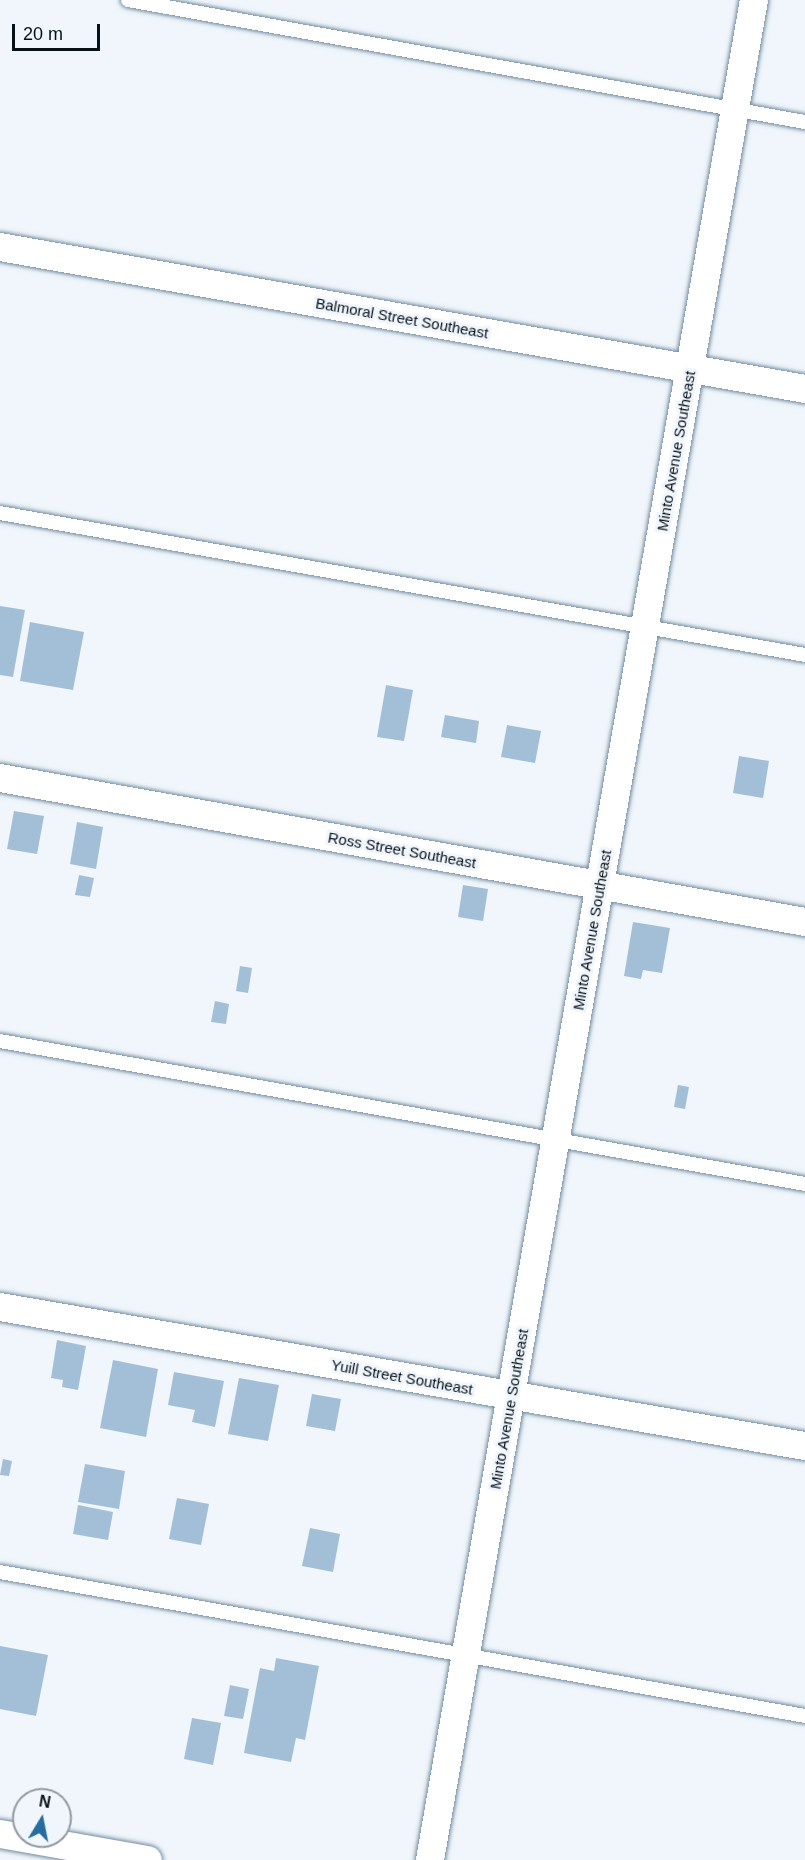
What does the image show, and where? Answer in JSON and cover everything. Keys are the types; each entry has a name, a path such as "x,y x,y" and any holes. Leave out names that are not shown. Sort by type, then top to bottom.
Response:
{"street":[{"name":"Minto Avenue Southeast","path":"430,1860 754,0"},
{"name":"Balmoral Street Southeast","path":"0,248 805,389"},
{"name":"Ross Street Southeast","path":"0,778 805,922"},
{"name":"Yuill Street Southeast","path":"0,1307 805,1446"},
{"path":"0,1834 148,1860"}],"lane":[{"path":"128,0 805,122"},
{"path":"0,513 805,655"},
{"path":"0,1041 805,1184"},
{"path":"0,1572 805,1716"}],"building":[{"path":"0,606 25,610 13,677 0,675"},
{"path":"30,622 84,632 73,690 20,681"},
{"path":"386,685 413,690 404,741 377,737"},
{"path":"445,715 479,721 476,743 441,737"},
{"path":"507,725 541,731 535,763 501,757"},
{"path":"739,756 769,761 763,798 733,793"},
{"path":"14,811 44,816 37,854 7,849"},
{"path":"77,822 103,827 96,869 70,864"},
{"path":"79,875 94,878 90,897 75,895"},
{"path":"463,885 488,889 483,921 458,917"},
{"path":"633,922 670,928 662,973 643,970 641,979 624,976"},
{"path":"240,966 252,968 248,993 236,991"},
{"path":"215,1001 229,1004 226,1024 211,1022"},
{"path":"678,1085 689,1087 685,1109 674,1107"},
{"path":"57,1340 86,1346 78,1390 62,1387 63,1380 51,1378"},
{"path":"113,1360 158,1369 146,1437 100,1428"},
{"path":"174,1372 224,1381 215,1427 192,1422 195,1410 168,1405"},
{"path":"239,1378 279,1385 268,1441 228,1434"},
{"path":"312,1394 341,1399 335,1431 306,1426"},
{"path":"3,1459 12,1461 9,1476 0,1475"},
{"path":"85,1464 125,1471 119,1509 78,1502"},
{"path":"177,1498 209,1504 201,1545 169,1539"},
{"path":"78,1505 113,1512 108,1540 73,1534"},
{"path":"310,1528 340,1534 333,1572 302,1566"},
{"path":"0,1646 48,1655 36,1716 0,1709"},
{"path":"276,1658 319,1666 305,1740 296,1738 291,1762 244,1753 260,1668 274,1671"},
{"path":"230,1685 249,1689 243,1719 224,1716"},
{"path":"192,1718 221,1723 213,1765 184,1759"}]}
